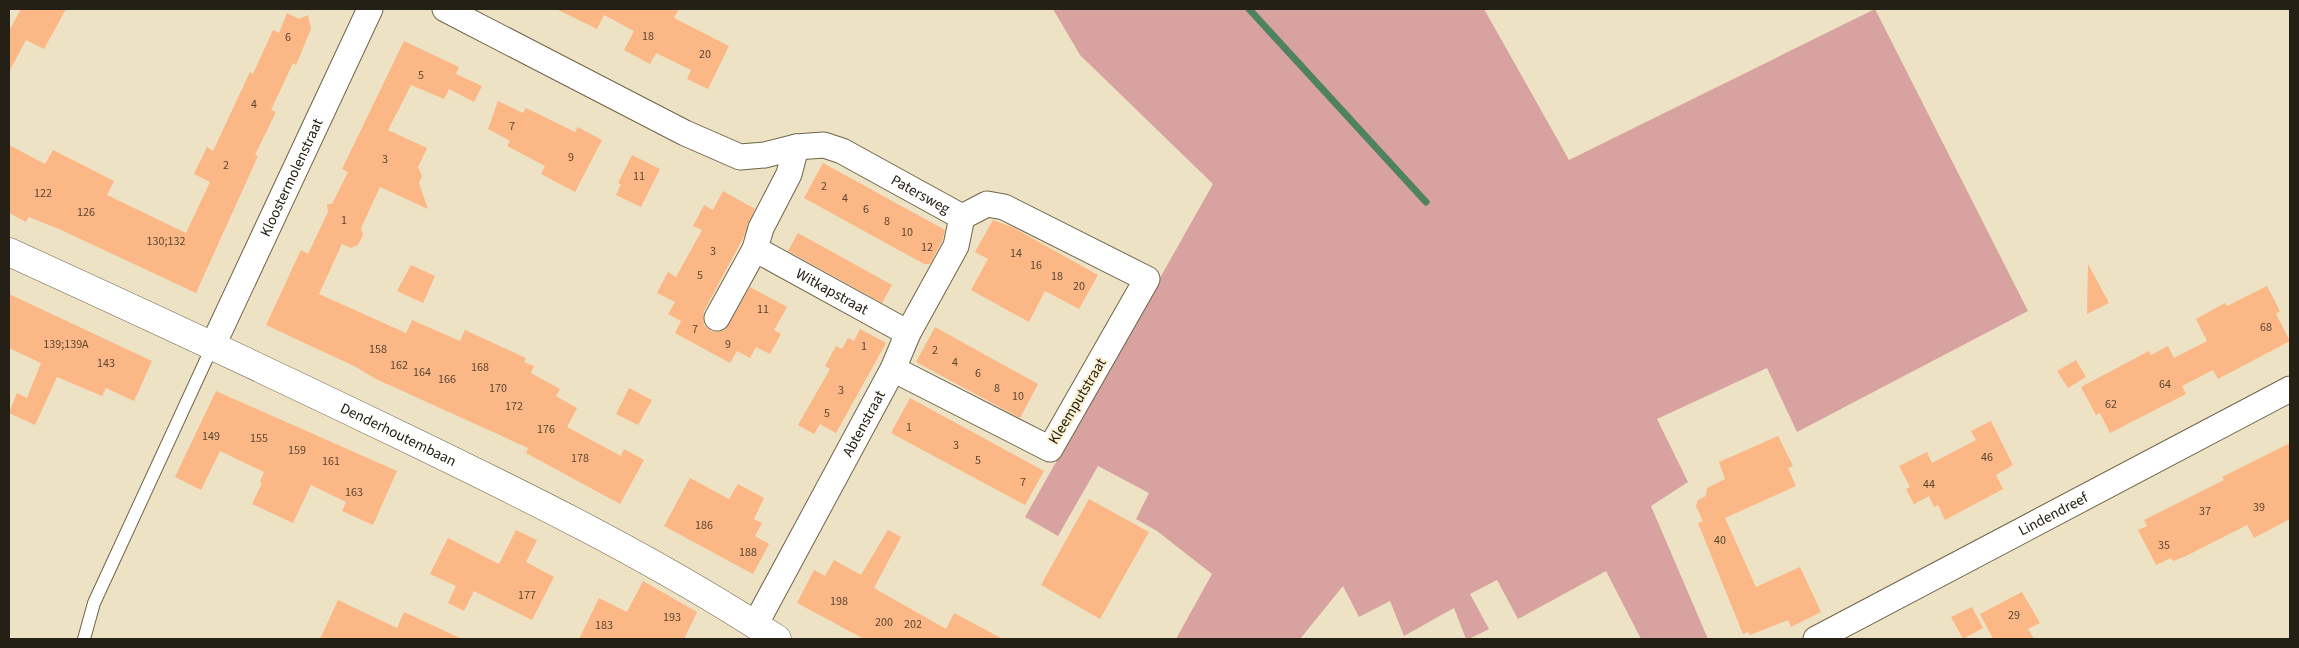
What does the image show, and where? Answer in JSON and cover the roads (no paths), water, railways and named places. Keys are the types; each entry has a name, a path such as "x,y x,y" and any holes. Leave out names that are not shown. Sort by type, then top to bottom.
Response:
{"street":[{"name":"Kloostermolenstraat","path":"213,345 370,9"},
{"name":"Patersweg","path":"445,9 685,133 740,157 765,155 796,147 824,144 842,151 962,217 987,204 1004,207 1147,279"},
{"path":"717,318 755,249 761,228 789,174 796,147"},
{"name":"Abtenstraat","path":"766,632 893,369 908,333 956,246 962,217"},
{"name":"Witkapstraat","path":"755,249 908,333"},
{"name":"Denderhoutembaan","path":"9,252 213,345 601,535 724,604 766,632"},
{"name":"Kleemputstraat","path":"893,369 1050,449 1147,279"},
{"name":"Lindendreef","path":"1816,639 2290,389"}],"lane":[{"path":"84,639 94,603 213,345"}],"waterway":[{"path":"1249,9 1426,202"}]}
